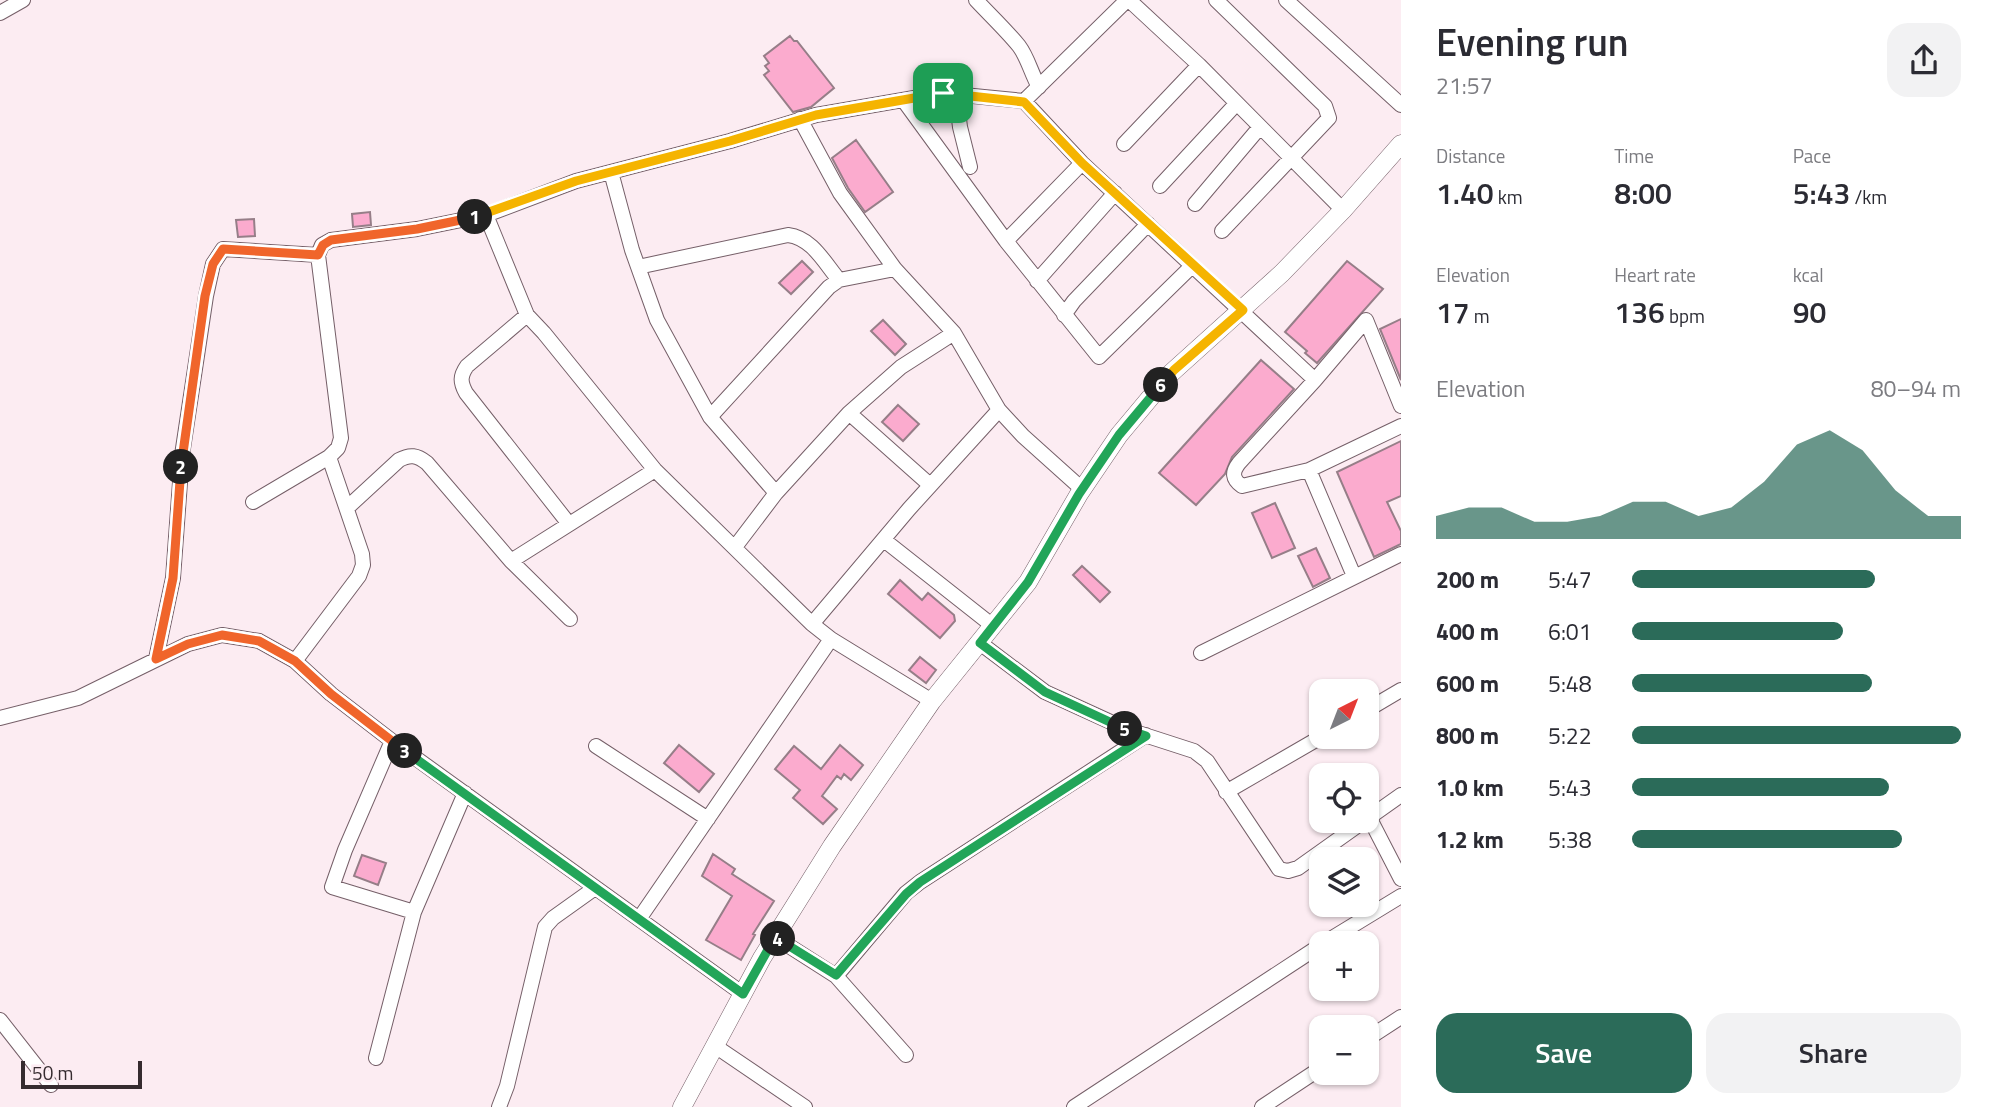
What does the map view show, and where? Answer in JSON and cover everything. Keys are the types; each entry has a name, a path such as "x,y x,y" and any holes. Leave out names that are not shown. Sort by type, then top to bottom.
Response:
{"street":[{"path":"0,13 23,0"},
{"path":"976,0 1019,46 1039,86"},
{"path":"1024,102 1128,0 1199,65 1343,210"},
{"path":"1216,0 1328,112 1329,118 1222,231"},
{"path":"1286,0 1401,105"},
{"path":"1124,144 1199,65"},
{"path":"253,502 329,457 338,448 341,438 318,255 323,245 331,240 417,229 486,215 576,181 730,141 800,119 943,93 1024,102 1082,163 1243,310 1315,380"},
{"path":"956,95 960,127 970,167"},
{"path":"904,101 1006,242 1099,357 1192,266"},
{"path":"1160,186 1236,104"},
{"path":"800,119 840,193 895,269 954,333 999,410 1082,489"},
{"path":"1195,204 1261,127"},
{"path":"682,1107 775,937 832,846 932,701 1028,582 1082,489 1119,435 1170,374 1243,310 1343,210 1401,144"},
{"path":"1006,242 1082,163"},
{"path":"611,172 638,267 657,320 710,417 776,493"},
{"path":"1037,281 1115,193"},
{"path":"486,215 527,315 655,470 812,624 831,639 932,701"},
{"path":"1064,316 1074,301 1148,224"},
{"path":"638,267 788,235 799,236 808,241 839,280"},
{"path":"156,659 173,578 182,455 205,296 213,264 223,249 318,255"},
{"path":"710,417 829,287 839,280 895,269"},
{"path":"1051,296 1074,301"},
{"path":"527,315 467,366 461,374 461,384 569,524"},
{"path":"1401,405 1366,320 1233,471 1233,477 1242,486 1308,470 1401,425"},
{"path":"735,547 776,493 849,413 901,367 954,333"},
{"path":"812,624 930,485 999,410"},
{"path":"849,413 930,485"},
{"path":"346,508 399,460 408,456 418,457 427,463 511,561 570,619"},
{"path":"295,661 359,576 363,565 362,554 329,457"},
{"path":"511,561 655,470"},
{"path":"1308,470 1354,576"},
{"path":"884,540 993,626"},
{"path":"1201,653 1401,554"},
{"path":"0,718 78,698 188,644 222,635 259,641 295,661 331,694 392,741 743,994"},
{"path":"639,919 831,639"},
{"path":"980,643 1045,692 1126,729 1194,751 1207,761 1279,869 1288,871 1298,868 1347,833"},
{"path":"1379,703 1401,690"},
{"path":"836,975 906,894 920,882 1146,736"},
{"path":"392,741 332,887 414,912"},
{"path":"1226,792 1309,744"},
{"path":"596,746 708,819"},
{"path":"376,1058 414,912 465,793"},
{"path":"1379,811 1401,795"},
{"path":"1375,833 1401,879"},
{"path":"499,1107 507,1086 545,928 553,918 595,888"},
{"path":"1344,931 1401,896"},
{"path":"775,937 836,975 906,1055"},
{"path":"1074,1107 1309,953"},
{"path":"1379,1031 1401,1017"},
{"path":"0,1020 51,1085"},
{"path":"715,1046 805,1107"},
{"path":"1262,1107 1309,1076"}],"building":[{"path":"790,36 797,41 834,88 811,107 793,112 764,75 769,71 765,66 769,63 764,56"},
{"path":"856,140 893,192 865,212 832,158"},
{"path":"370,212 371,225 353,227 352,214"},
{"path":"254,219 255,236 238,237 236,220"},
{"path":"802,261 813,272 791,294 779,283"},
{"path":"1347,261 1383,289 1317,363 1285,332"},
{"path":"1401,319 1401,380 1380,329"},
{"path":"883,320 906,344 895,355 871,331"},
{"path":"1261,360 1294,389 1232,457 1225,474 1196,505 1159,473"},
{"path":"898,405 919,424 903,441 882,422"},
{"path":"1401,441 1401,496 1387,502 1401,531 1401,544 1374,557 1337,472"},
{"path":"1275,503 1295,548 1272,558 1252,513"},
{"path":"1316,548 1330,578 1313,587 1298,556"},
{"path":"1082,566 1110,592 1100,602 1073,575"},
{"path":"900,580 922,600 928,593 954,615 955,621 940,638 888,594"},
{"path":"920,657 936,670 926,683 909,670"},
{"path":"679,745 714,774 699,792 664,763"},
{"path":"840,745 863,765 851,780 844,774 841,779 837,776 822,796 837,809 823,824 793,798 800,790 775,769 794,746 821,769"},
{"path":"713,854 735,869 732,874 774,901 753,934 755,935 741,960 706,940 732,896 702,876"},
{"path":"362,855 386,863 378,885 354,876"}],"route":[{"path":"943,93 1024,102 1082,163 1243,310 1174,370 1136,413 1079,494 1028,582 980,643 1045,692 1146,736 920,882 906,894 836,975 775,937 743,994 392,741 331,694 295,661 259,641 222,635 188,644 156,659 173,578 182,455 205,296 215,257 223,249 318,255 323,245 331,240 417,229 486,215 576,181 730,141 816,115 943,93"}]}
